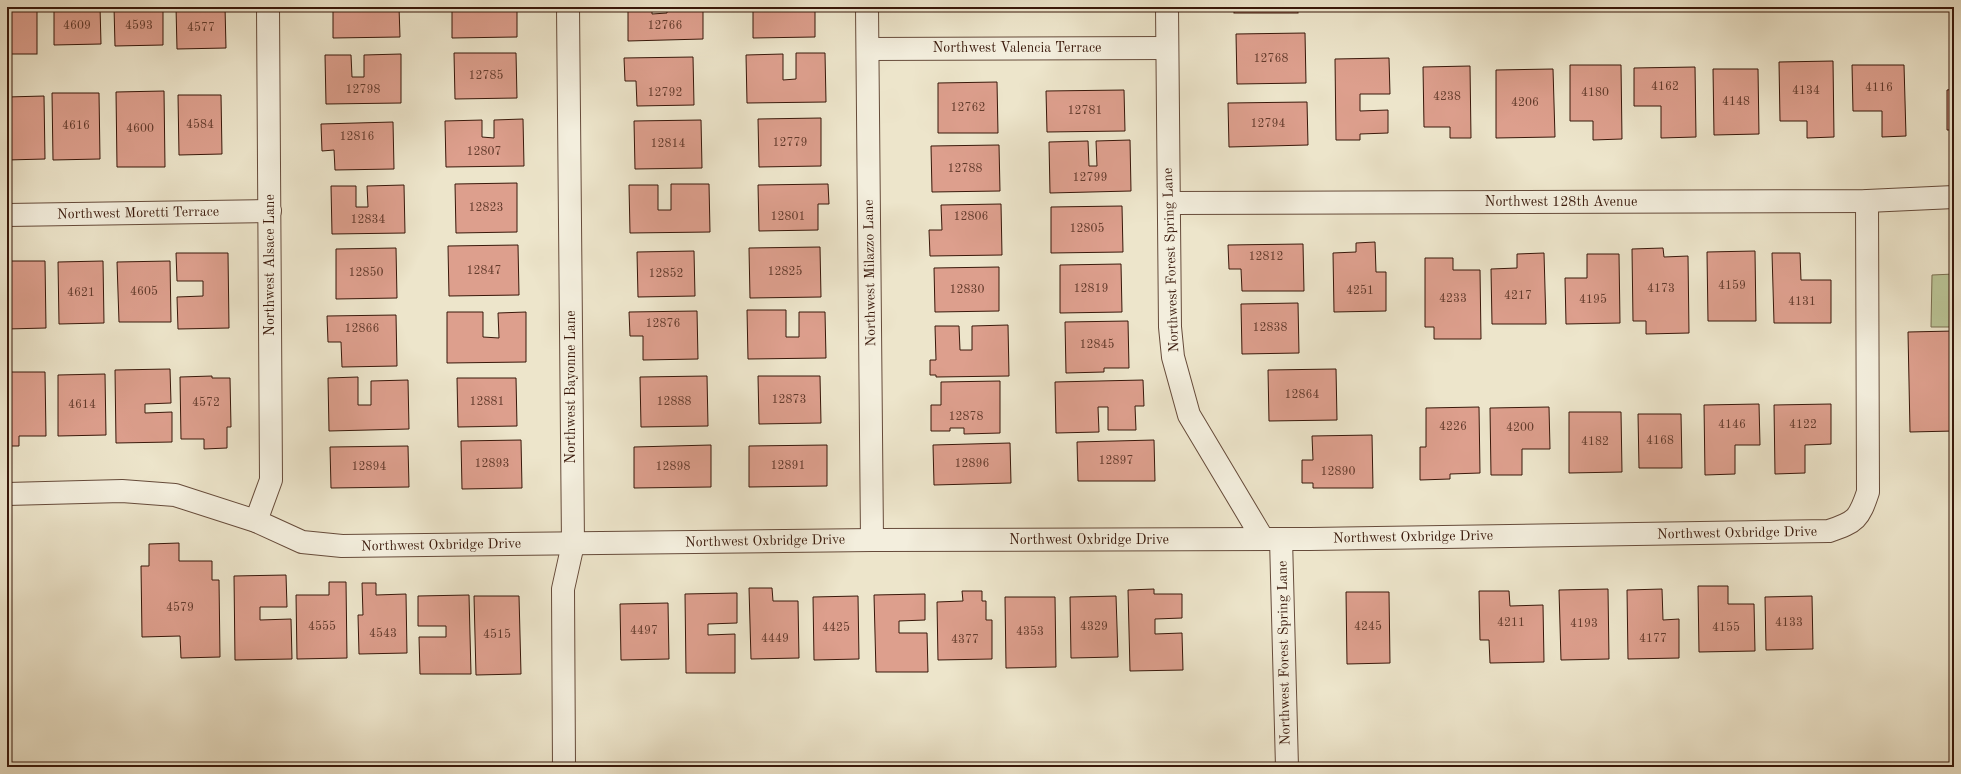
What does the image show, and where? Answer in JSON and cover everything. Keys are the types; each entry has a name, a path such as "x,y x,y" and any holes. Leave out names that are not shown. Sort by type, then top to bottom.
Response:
{"street":[{"name":"Northwest Alsace Lane","path":"256,521 271,480 268,7"},
{"name":"Northwest Bayonne Lane","path":"564,767 563,589 573,544 568,7"},
{"name":"Northwest Milazzo Lane","path":"867,7 872,540"},
{"name":"Northwest Forest Spring Lane","path":"1167,7 1170,327 1173,357 1189,416 1232,484 1272,539 1286,767"},
{"name":"Northwest Valencia Terrace","path":"868,49 1167,48"},
{"name":"Northwest 128th Avenue","path":"1169,203 1867,201 1954,197"},
{"name":"Northwest Oxbridge Drive","path":"7,494 122,491 175,495 256,521 302,542 342,546 872,540 1272,539 1829,531 1850,524 1862,511 1868,492 1867,201"},
{"name":"Northwest Moretti Terrace","path":"7,215 270,211"}],"green space":[{"path":"1954,274 1954,327 1931,327 1932,275"}],"building":[{"path":"7,7 37,7 37,54 7,54"},
{"path":"54,7 100,7 101,44 54,45"},
{"path":"114,7 163,7 163,45 115,46"},
{"path":"176,7 225,7 226,48 177,49"},
{"path":"333,7 399,7 400,37 333,38"},
{"path":"452,7 517,7 517,37 452,38"},
{"path":"628,7 652,7 652,14 667,13 667,7 703,7 703,39 628,41"},
{"path":"753,7 815,7 815,37 753,38"},
{"path":"929,7 1001,7 1001,8 929,9"},
{"path":"1234,7 1298,7 1298,13 1234,13"},
{"path":"1951,7 1954,7 1954,58 1952,58"},
{"path":"1305,33 1306,83 1237,84 1236,34"},
{"path":"454,53 516,53 517,98 455,99"},
{"path":"796,53 825,53 826,102 747,103 746,55 783,54 783,80 796,79"},
{"path":"401,54 401,103 326,104 325,55 351,55 352,77 364,77 364,55"},
{"path":"693,57 694,105 637,106 636,81 625,81 624,58"},
{"path":"1389,58 1390,94 1360,94 1360,111 1388,110 1388,133 1360,134 1360,140 1336,140 1335,59"},
{"path":"1833,61 1834,137 1807,138 1807,121 1780,121 1779,62"},
{"path":"1570,65 1621,65 1622,139 1593,140 1593,121 1570,121"},
{"path":"1852,65 1904,65 1906,136 1882,137 1882,111 1853,111"},
{"path":"1470,66 1471,138 1450,138 1450,127 1424,127 1423,67"},
{"path":"1695,67 1696,137 1661,138 1661,106 1634,106 1634,68"},
{"path":"1553,69 1555,137 1496,138 1496,70"},
{"path":"1713,69 1758,69 1759,134 1714,135"},
{"path":"997,82 998,133 938,133 938,83"},
{"path":"1954,89 1954,130 1947,130 1947,90"},
{"path":"1124,90 1125,131 1047,132 1046,91"},
{"path":"164,91 165,167 117,167 116,92"},
{"path":"52,93 99,93 100,159 53,160"},
{"path":"178,95 221,95 222,154 179,155"},
{"path":"44,96 45,159 7,160 7,97"},
{"path":"1307,102 1308,145 1229,147 1228,103"},
{"path":"821,118 821,166 759,167 758,119"},
{"path":"523,119 524,166 446,167 445,121 482,120 482,137 494,138 494,120"},
{"path":"701,120 702,168 635,169 634,121"},
{"path":"393,122 394,169 335,170 334,150 322,151 321,124"},
{"path":"1130,140 1131,191 1050,193 1049,142 1088,141 1089,166 1097,166 1096,141"},
{"path":"999,145 1000,191 932,192 931,146"},
{"path":"517,183 517,232 456,233 455,184"},
{"path":"671,184 709,184 710,232 630,233 629,185 658,185 658,210 671,210"},
{"path":"828,184 829,204 818,204 818,230 759,231 758,185"},
{"path":"404,185 405,233 332,234 331,186 356,186 356,207 368,207 367,186"},
{"path":"1001,204 1002,255 930,256 929,230 942,230 941,205"},
{"path":"1122,206 1123,252 1051,253 1051,207"},
{"path":"1375,242 1376,272 1386,272 1386,311 1334,312 1333,253 1356,252 1356,243"},
{"path":"1303,244 1304,291 1242,291 1241,269 1229,269 1228,245"},
{"path":"518,245 519,295 449,296 448,246"},
{"path":"820,247 821,297 750,298 749,248"},
{"path":"396,248 397,298 336,299 336,249"},
{"path":"1663,248 1664,257 1688,256 1689,333 1646,334 1646,321 1633,321 1632,249"},
{"path":"694,251 695,296 638,297 637,252"},
{"path":"1755,251 1756,321 1708,321 1707,252"},
{"path":"176,253 228,253 229,328 178,329 177,297 203,296 203,281 177,281"},
{"path":"1544,253 1546,324 1492,324 1491,269 1517,268 1517,254"},
{"path":"1772,253 1800,253 1801,280 1831,280 1831,323 1774,323"},
{"path":"1587,254 1619,254 1620,323 1566,324 1565,278 1587,278"},
{"path":"1425,258 1453,258 1453,270 1480,270 1481,339 1434,339 1434,327 1425,327"},
{"path":"7,261 45,261 46,328 7,329"},
{"path":"103,261 104,323 59,324 58,262"},
{"path":"170,261 171,322 119,322 117,262"},
{"path":"1121,264 1122,312 1060,313 1060,265"},
{"path":"999,267 999,311 935,312 934,268"},
{"path":"1298,303 1299,353 1242,354 1241,304"},
{"path":"747,310 786,310 786,337 799,337 799,312 825,312 826,358 748,359"},
{"path":"697,311 698,359 643,360 643,336 630,336 629,312"},
{"path":"447,312 483,312 483,337 499,338 498,313 526,312 526,362 447,363"},
{"path":"396,315 397,366 342,367 341,342 328,342 327,316"},
{"path":"1128,321 1129,368 1104,368 1104,372 1066,373 1065,322"},
{"path":"1008,325 1009,376 936,377 936,375 930,375 930,360 936,360 935,326 959,326 960,350 972,350 972,326"},
{"path":"1954,331 1954,431 1910,432 1908,332"},
{"path":"170,369 171,403 145,404 145,413 172,412 172,442 116,443 115,370"},
{"path":"1336,369 1337,420 1269,421 1268,370"},
{"path":"7,372 45,372 46,436 19,436 19,446 7,446"},
{"path":"105,374 106,435 58,436 58,375"},
{"path":"212,376 212,378 230,378 231,427 227,427 227,448 204,449 204,439 181,439 180,377"},
{"path":"707,376 708,426 641,427 640,377"},
{"path":"758,376 820,376 821,423 759,424"},
{"path":"358,377 358,405 371,405 371,381 408,380 409,429 329,431 328,378"},
{"path":"457,378 516,378 517,426 458,427"},
{"path":"1143,380 1144,406 1135,406 1136,430 1108,430 1108,407 1098,407 1099,432 1056,433 1055,382"},
{"path":"1000,381 1000,433 964,434 964,428 950,428 950,431 931,431 931,405 941,405 941,382"},
{"path":"1759,404 1760,445 1735,445 1735,474 1705,475 1704,405"},
{"path":"1831,404 1831,444 1805,445 1805,473 1775,474 1774,405"},
{"path":"1479,407 1480,473 1450,474 1450,479 1420,480 1420,447 1426,447 1426,408"},
{"path":"1549,407 1550,449 1522,449 1522,475 1491,475 1490,408"},
{"path":"1569,412 1621,412 1622,472 1569,473"},
{"path":"1638,414 1681,414 1682,468 1639,468"},
{"path":"1372,435 1373,488 1313,488 1313,483 1302,483 1302,460 1313,460 1312,436"},
{"path":"521,440 522,488 462,489 461,441"},
{"path":"1154,440 1155,481 1078,481 1077,442"},
{"path":"1010,443 1011,483 934,485 933,445"},
{"path":"711,445 711,487 634,488 634,447"},
{"path":"827,445 827,486 749,487 749,446"},
{"path":"408,446 409,487 331,488 330,447"},
{"path":"179,543 179,561 212,561 212,580 219,580 220,657 181,658 180,636 142,637 141,566 149,566 149,544"},
{"path":"286,575 287,607 260,607 260,620 291,619 292,659 235,660 234,576"},
{"path":"329,582 346,582 347,658 297,659 296,595 329,595"},
{"path":"362,583 376,583 376,595 406,594 407,653 359,654 358,615 363,615"},
{"path":"1698,586 1728,586 1728,604 1754,604 1755,651 1699,652"},
{"path":"749,588 772,588 773,601 798,601 799,658 751,659"},
{"path":"1154,589 1154,594 1182,594 1182,618 1155,619 1155,634 1182,633 1183,670 1130,671 1128,590"},
{"path":"1608,589 1609,659 1561,660 1559,590"},
{"path":"1662,589 1663,620 1679,619 1679,658 1628,659 1627,590"},
{"path":"962,591 982,591 982,601 986,601 986,620 992,620 992,659 938,660 937,602 963,601"},
{"path":"1479,591 1509,591 1510,606 1543,605 1544,662 1490,663 1489,640 1480,640"},
{"path":"1346,592 1389,592 1390,663 1347,664"},
{"path":"737,593 737,623 708,624 708,635 735,634 735,673 686,673 685,594"},
{"path":"925,594 925,620 899,621 899,633 927,633 928,672 876,672 874,595"},
{"path":"469,595 471,674 420,674 419,637 446,637 446,626 418,626 418,596"},
{"path":"474,596 519,596 521,674 476,675"},
{"path":"858,596 859,659 814,660 813,597"},
{"path":"1116,596 1118,657 1071,658 1070,597"},
{"path":"1812,596 1813,649 1766,650 1765,597"},
{"path":"1005,597 1055,597 1056,667 1006,668"},
{"path":"668,603 669,659 621,660 620,604"}]}
